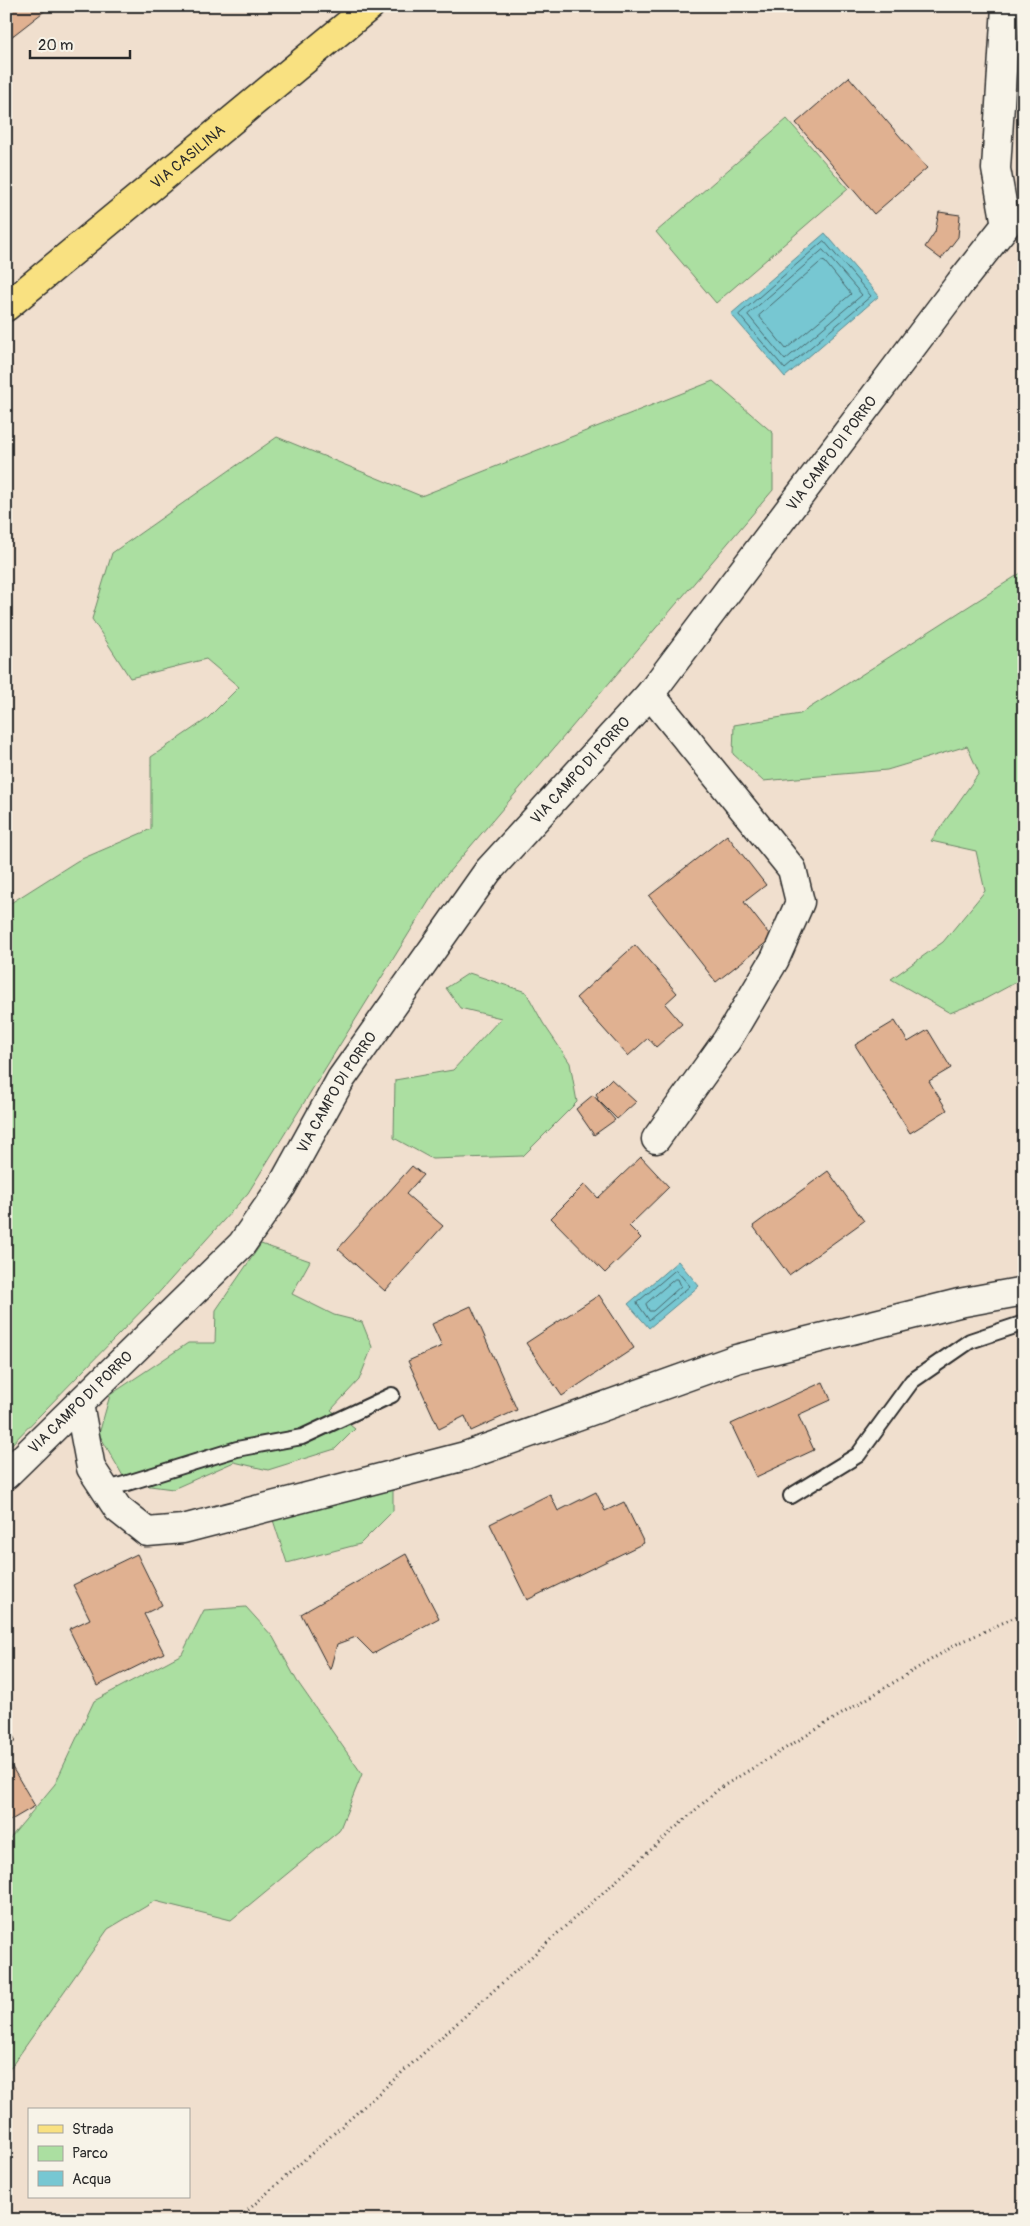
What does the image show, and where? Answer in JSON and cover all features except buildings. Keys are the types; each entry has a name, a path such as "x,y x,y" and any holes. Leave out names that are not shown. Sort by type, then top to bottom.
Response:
{"main road":[{"name":"VIA CASILINA","path":"6,307 370,6"}],"street":[{"name":"VIA CAMPO DI PORRO","path":"6,1475 242,1244 282,1186 341,1079 488,871 650,694 960,282 1015,224 996,169 1006,6"},
{"path":"650,694 792,868 800,902 775,959 727,1040 656,1139"},
{"path":"79,1404 91,1468 118,1509 147,1532 183,1529 465,1456 736,1359 959,1303 1024,1291"}],"lane":[{"path":"791,1496 858,1455 912,1381 970,1341 1024,1323"},
{"path":"105,1490 237,1449 302,1437 392,1395"}],"path":[{"path":"237,2220 720,1788 957,1644 1024,1613"}],"green space":[{"path":"787,119 848,189 716,303 656,232"},
{"path":"713,381 773,433 773,490 442,880 248,1193 154,1298 6,1450 6,906 77,861 151,829 151,757 207,719 239,687 206,659 130,678 92,619 112,553 277,437 421,496"},
{"path":"1024,571 1024,978 985,999 950,1013 891,979 943,942 985,891 976,851 931,841 979,773 967,746 887,770 763,781 733,754 734,725 800,714"},
{"path":"469,973 526,992 543,1023 570,1063 577,1102 523,1156 432,1159 394,1138 395,1080 453,1070 501,1018 460,1008 446,988"},
{"path":"261,1244 310,1261 292,1294 334,1315 362,1322 372,1347 359,1380 331,1410 355,1429 335,1449 268,1470 234,1462 173,1489 127,1483 99,1434 110,1395 188,1343 215,1343 216,1310"},
{"path":"393,1485 393,1511 360,1544 287,1563 273,1520"},
{"path":"246,1607 273,1637 297,1681 362,1774 339,1831 231,1920 155,1901 108,1929 6,2074 6,1843 55,1784 94,1701 182,1654 204,1610"}],"water":[{"path":"825,233 879,296 785,377 731,314"},
{"path":"678,1261 699,1286 649,1328 628,1304"}]}
